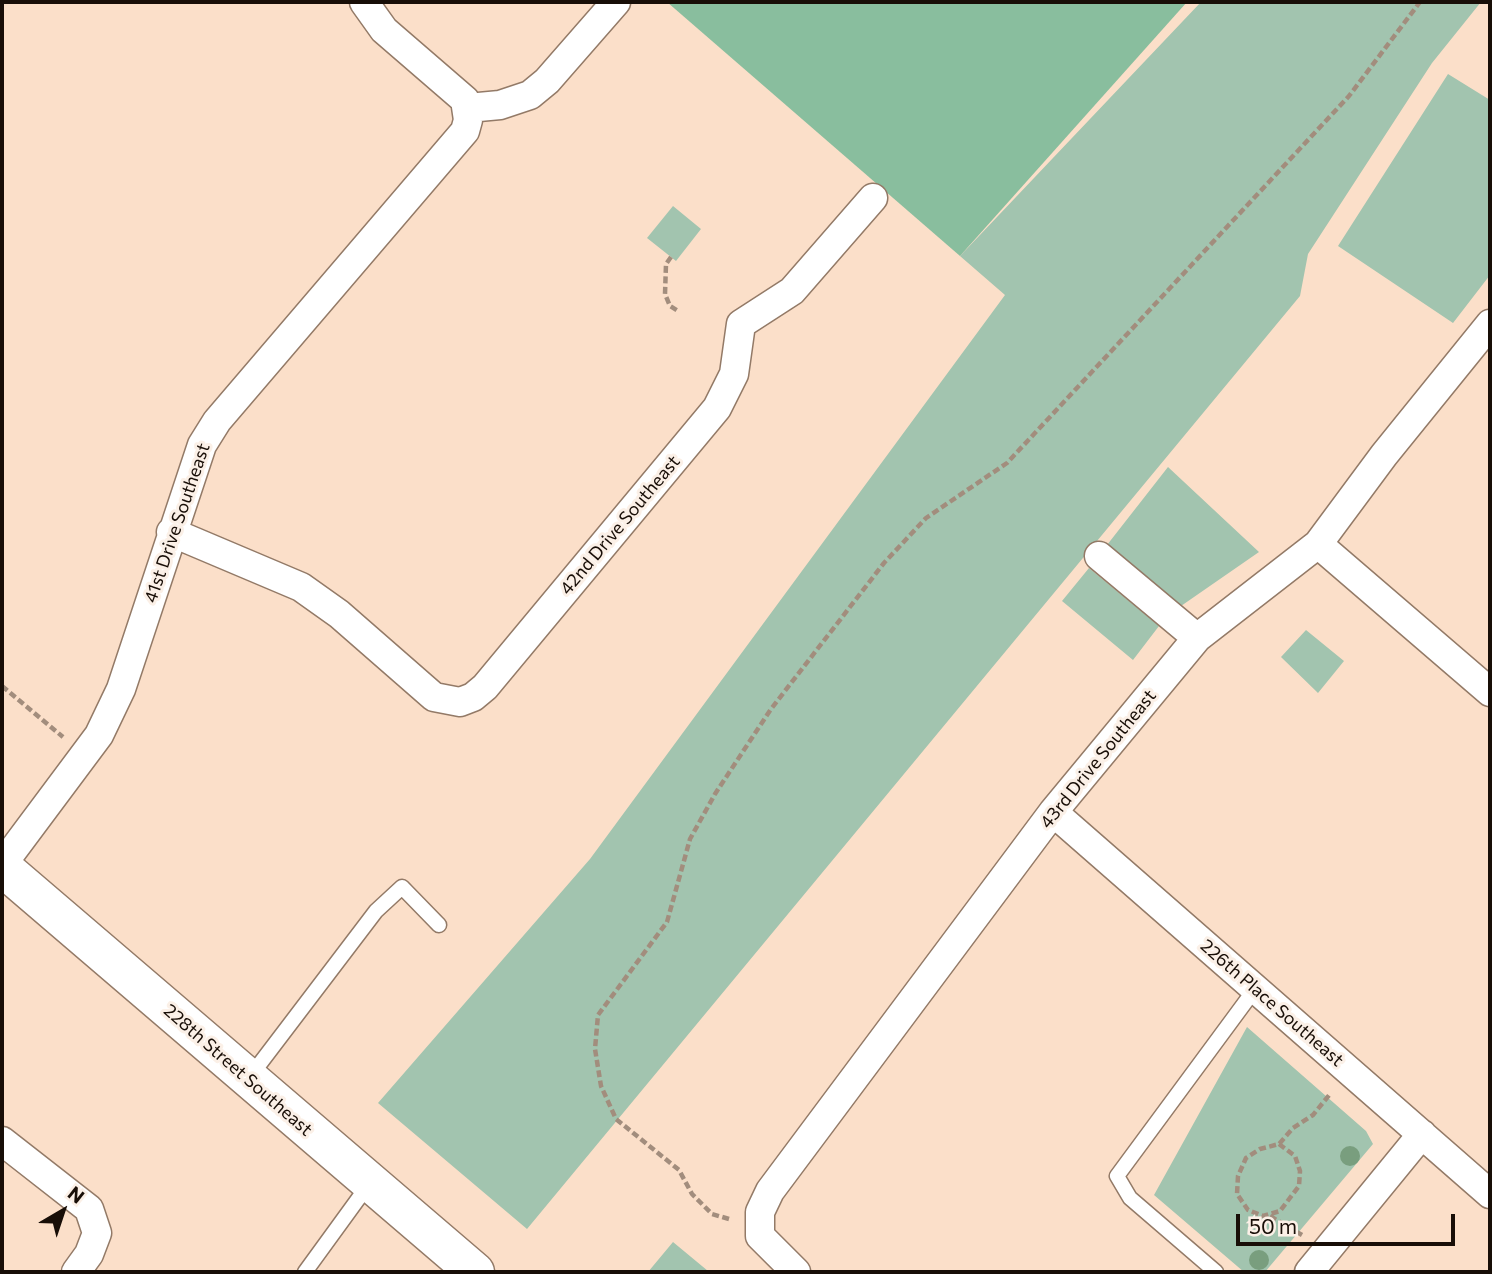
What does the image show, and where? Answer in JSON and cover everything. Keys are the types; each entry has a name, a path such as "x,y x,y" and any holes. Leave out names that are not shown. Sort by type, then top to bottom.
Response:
{"main road":[{"name":"228th Street Southeast","path":"2,866 475,1272"}],"street":[{"path":"364,2 384,30 457,90 468,108 500,105 530,95 547,81 615,2"},
{"name":"41st Drive Southeast","path":"2,866 99,735 121,689 202,445 217,421 465,131 468,108"},
{"name":"42nd Drive Southeast","path":"171,532 301,587 339,614 434,697 446,702 460,702 473,697 485,687 717,408 734,374 741,324 792,291 873,198"},
{"name":"43rd Drive Southeast","path":"796,1272 760,1236 760,1212 771,1191 1053,812 1197,638 1318,544 1384,455 1490,324"},
{"path":"1318,544 1490,692"},
{"path":"1098,556 1197,638"},
{"name":"226th Place Southeast","path":"1053,812 1490,1194"},
{"path":"1308,1272 1422,1135"},
{"path":"2,1141 89,1209 97,1233 89,1254 76,1272"}],"lane":[{"path":"248,1079 359,932 402,887 439,925"},
{"path":"1216,1272 1129,1198 1117,1175 1255,989"},
{"path":"305,1272 370,1183"}],"path":[{"path":"729,1219 712,1214 692,1194 679,1170 616,1119 601,1086 595,1049 598,1015 667,922 690,839 715,794 771,709 884,563 926,518 1007,463 1349,96 1420,2"},
{"path":"671,257 666,264 665,294 670,306 678,311"},
{"path":"2,686 84,755"},
{"path":"1302,1235 1270,1216 1248,1210 1237,1194 1237,1176 1246,1158 1260,1149 1279,1144 1293,1128 1313,1115 1330,1094"},
{"path":"1270,1216 1291,1201 1299,1186 1300,1171 1295,1156 1279,1144"}],"green space":[{"path":"667,2 1187,2 960,256"},
{"path":"1201,2 1481,2 1432,63 1308,254 1300,296 527,1229 378,1103 590,859 1005,295 960,256"},
{"path":"1448,74 1490,100 1490,275 1453,323 1338,246"},
{"path":"673,206 701,229 676,261 647,238"},
{"path":"1168,467 1259,552 1181,606 1107,545"},
{"path":"1089,568 1159,626 1133,660 1062,601"},
{"path":"1306,630 1344,661 1318,693 1281,657"},
{"path":"1247,1027 1366,1131 1373,1144 1265,1272 1244,1272 1154,1195"},
{"path":"673,1242 708,1271 708,1272 648,1272"}]}
